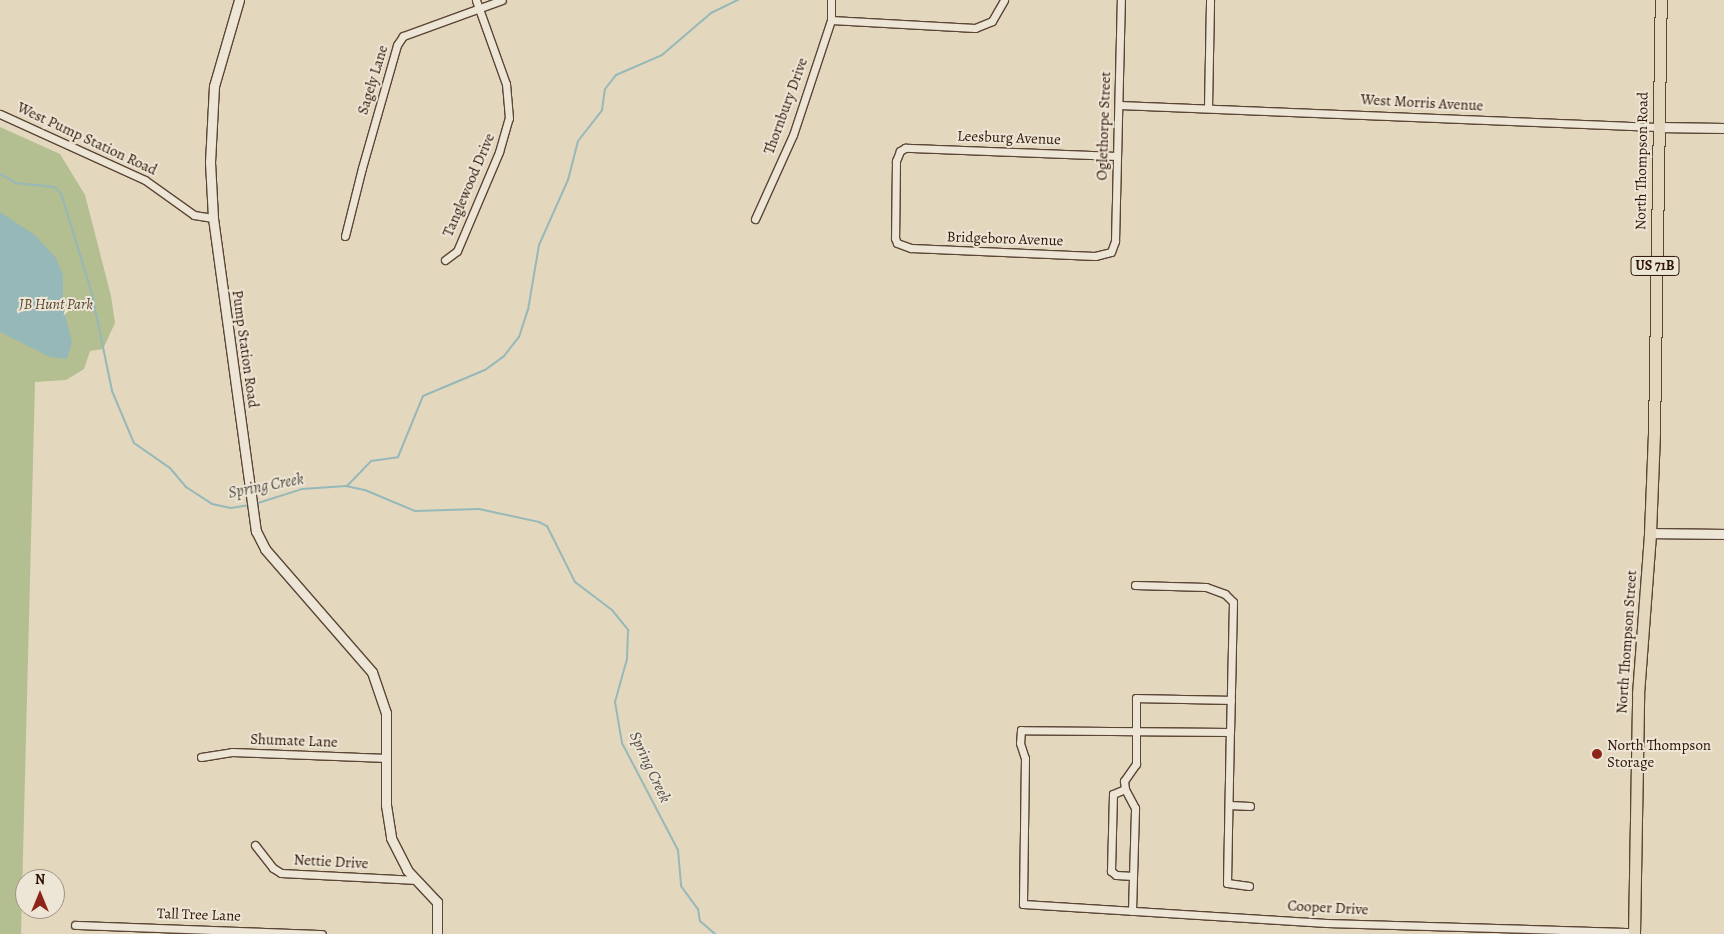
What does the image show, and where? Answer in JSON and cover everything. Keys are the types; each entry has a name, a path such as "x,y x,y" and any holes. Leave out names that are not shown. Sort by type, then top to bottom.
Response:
{"main road":[{"name":"North Thompson Road","path":"1650,532 1661,0"},
{"name":"North Thompson Street","path":"1634,933 1638,694 1650,532"}],"street":[{"name":"Pump Station Road","path":"239,0 213,93 210,135 213,218 256,530 264,549 372,672 386,713 386,805 391,838 402,862 437,902 437,934"},
{"name":"Tanglewood Drive","path":"445,260 457,251 499,152 508,124 506,84 476,0"},
{"name":"Sagely Lane","path":"345,236 400,40 414,30 502,0"},
{"name":"Thornbury Drive","path":"755,219 793,135 831,20 831,0"},
{"path":"831,20 975,28 992,21 1004,0"},
{"name":"Oglethorpe Street","path":"1111,252 1115,241 1121,0"},
{"path":"1208,107 1210,0"},
{"name":"West Morris Avenue","path":"1119,105 1208,107 1658,127 1724,128"},
{"name":"West Pump Station Road","path":"0,114 145,180 194,215 213,218"},
{"name":"Leesburg Avenue","path":"897,243 894,232 896,161 900,151 912,148 1117,156"},
{"name":"Bridgeboro Avenue","path":"897,243 911,248 1086,256 1111,252"},
{"path":"1650,532 1724,534"},
{"path":"1135,585 1206,587 1225,594 1233,602 1227,883 1248,886"},
{"path":"1132,911 1135,808 1124,789 1127,775 1136,764 1136,698 1231,700"},
{"name":"Cooper Drive","path":"1136,731 1021,730 1020,743 1025,758 1022,904 1326,923 1634,933"},
{"path":"1136,731 1230,732"},
{"name":"Shumate Lane","path":"201,757 232,752 387,758"},
{"path":"1124,789 1113,794 1111,871 1116,876 1133,876"},
{"path":"1229,805 1250,806"},
{"name":"Nettie Drive","path":"255,846 272,868 281,873 418,880"},
{"name":"Tall Tree Lane","path":"75,925 322,934"}],"green space":[{"name":"JB Hunt Park","path":"0,127 60,154 85,195 111,296 115,323 103,349 90,351 84,369 66,380 35,382 23,869 15,869 15,919 21,919 21,934 0,934"}],"water":[{"path":"0,212 35,235 56,258 63,275 63,307 72,342 67,359 50,357 0,332"}],"waterway":[{"path":"347,486 371,461 398,457 423,396 485,370 504,356 519,337 528,310 539,245 568,180 578,141 602,110 605,89 616,75 662,55 711,13 738,0"},
{"name":"Spring Creek","path":"0,174 16,183 54,187 61,193 92,294 112,391 134,443 170,468 186,487 212,504 231,508 250,505"},
{"name":"Spring Creek","path":"255,504 302,489 346,486 365,490 415,511 479,509 539,522 547,526 575,582 612,610 628,630 627,659 615,702 622,743 678,850 681,886 698,909 700,921 715,934"}],"place":[{"name":"North Thompson Storage","path":"1597,754"}]}
